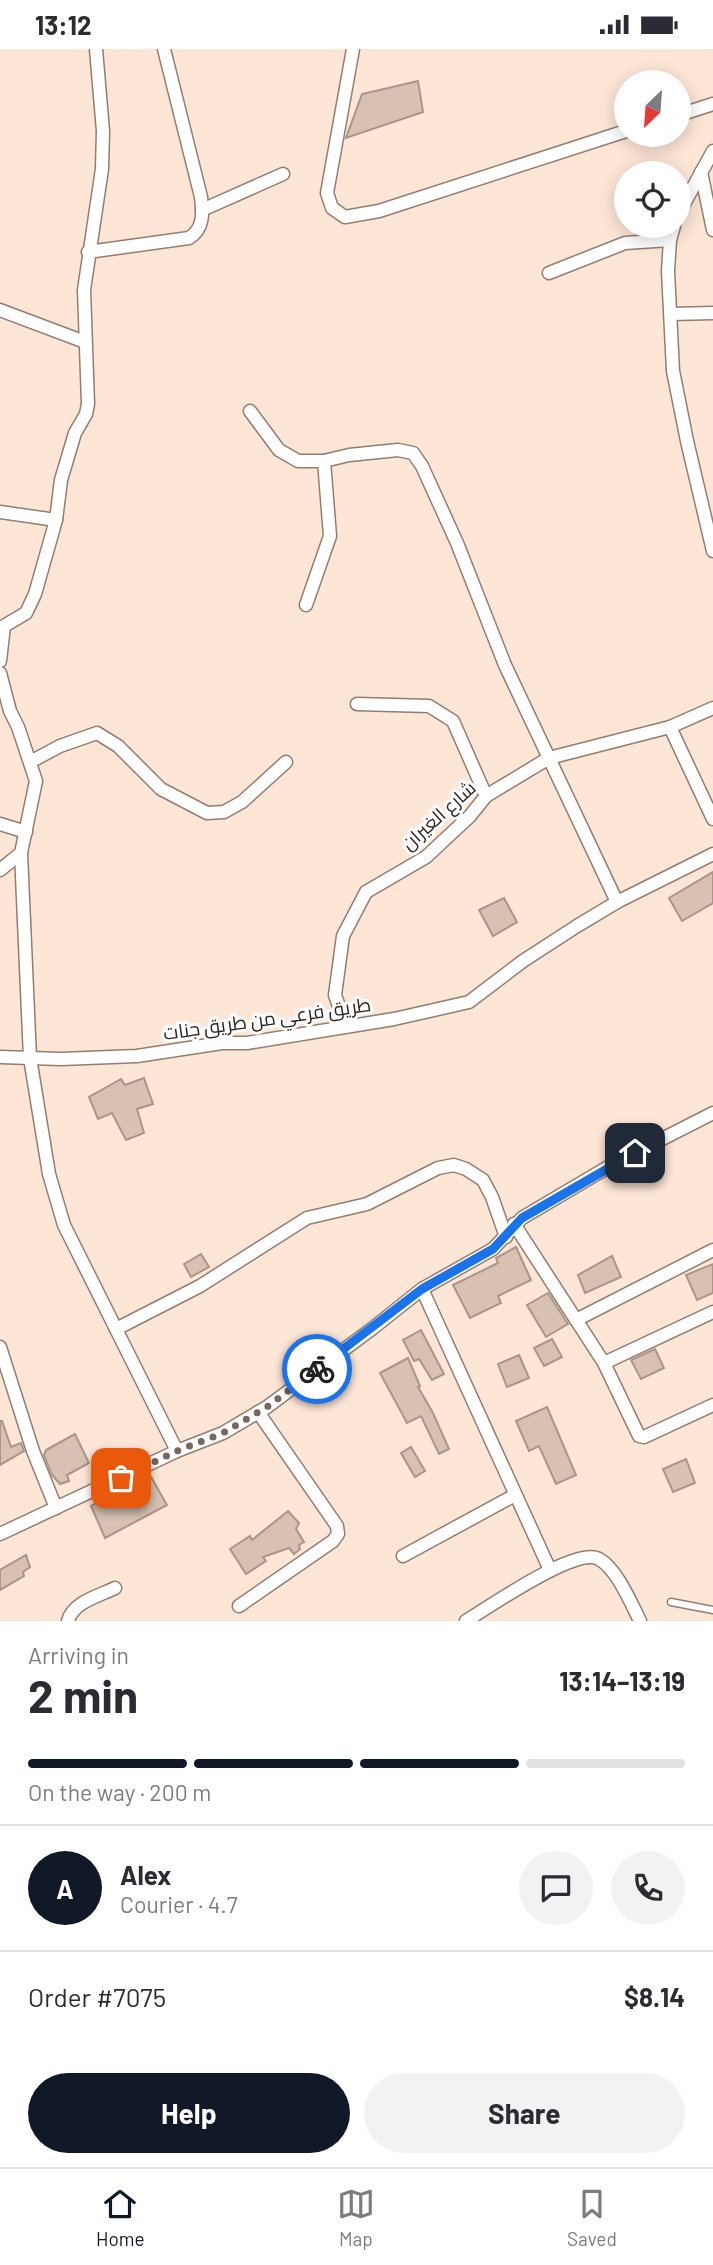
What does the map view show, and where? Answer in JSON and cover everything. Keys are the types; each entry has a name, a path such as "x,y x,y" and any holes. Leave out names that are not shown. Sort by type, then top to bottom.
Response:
{"street":[{"path":"0,661 2,626 26,613 35,594 55,520 61,480 75,432 88,404 84,291 102,169 103,131 96,49"},
{"path":"88,252 188,238 199,229 201,197 164,49"},
{"path":"353,49 327,193 332,208 345,217 379,211 614,135"},
{"path":"691,111 713,104"},
{"path":"691,191 713,151"},
{"path":"701,172 713,230"},
{"path":"202,210 283,174"},
{"path":"549,273 625,243 670,240 668,271 673,370 713,551"},
{"path":"0,310 85,342"},
{"path":"671,314 713,313"},
{"path":"250,411 279,450 299,461 324,461 349,455 398,450 412,453 422,466 457,543 505,665 617,902"},
{"path":"306,605 330,536 324,461"},
{"path":"0,512 55,520"},
{"path":"0,673 10,711 36,781 21,853 30,1058 49,1174 64,1224 177,1451"},
{"path":"357,704 429,706 453,721 486,796"},
{"name":"شارع الغيران","path":"346,1026 335,995 343,936 366,892 426,857 470,816 486,796 549,758 670,727 713,708"},
{"path":"670,727 713,819"},
{"path":"30,762 60,746 97,733 118,746 161,789 207,813 224,812 242,802 286,762"},
{"path":"0,824 26,832"},
{"path":"0,870 21,853"},
{"name":"طريق فرعي من طريق جنات","path":"0,1057 137,1056 394,1019 469,1002 523,961 617,902 713,854"},
{"path":"0,1534 177,1451 223,1433 258,1412 422,1289 480,1258 506,1237 514,1224 615,1163 713,1113"},
{"path":"116,1329 210,1280 307,1218 367,1204 438,1168 454,1165 466,1169 482,1180 492,1197 506,1237"},
{"path":"514,1224 604,1363 639,1436 644,1437 713,1405"},
{"path":"576,1319 713,1250"},
{"path":"422,1289 550,1570"},
{"path":"604,1363 713,1312"},
{"path":"0,1347 33,1451 56,1508"},
{"path":"239,1606 334,1541 338,1534 337,1526 258,1412"},
{"path":"403,1556 515,1495"},
{"path":"466,1621 550,1570 581,1556 597,1557 608,1567 630,1600 640,1621"},
{"path":"68,1621 77,1606 115,1588"}],"lane":[{"path":"671,1602 713,1610"}],"building":[{"path":"418,81 423,112 346,138 362,94"},
{"path":"713,872 713,903 682,921 669,898"},
{"path":"504,898 517,922 493,936 479,910"},
{"path":"144,1078 153,1104 137,1109 144,1133 126,1140 112,1113 98,1119 89,1097 121,1079 125,1085"},
{"path":"516,1247 531,1280 498,1296 501,1303 470,1318 453,1285 498,1263 496,1258"},
{"path":"201,1254 209,1267 191,1277 184,1264"},
{"path":"612,1256 621,1277 585,1293 578,1275"},
{"path":"713,1264 713,1293 697,1300 686,1275"},
{"path":"548,1293 568,1324 546,1337 527,1305"},
{"path":"421,1330 444,1374 432,1380 419,1359 414,1361 403,1340"},
{"path":"552,1339 562,1357 544,1366 534,1348"},
{"path":"655,1349 664,1368 641,1379 631,1360"},
{"path":"519,1355 529,1378 507,1387 498,1364"},
{"path":"408,1358 420,1386 418,1387 449,1449 439,1454 421,1416 407,1423 380,1373"},
{"path":"547,1407 576,1475 556,1484 539,1446 529,1451 516,1421"},
{"path":"0,1421 11,1447 21,1443 24,1451 0,1465"},
{"path":"75,1434 89,1463 67,1475 69,1481 60,1484 52,1475 44,1455 46,1450"},
{"path":"411,1447 425,1471 415,1477 401,1453"},
{"path":"686,1459 695,1483 673,1492 663,1469"},
{"path":"150,1475 167,1505 105,1538 91,1506 105,1498 109,1503 142,1483 140,1479"},
{"path":"288,1511 299,1523 296,1529 304,1542 299,1545 300,1549 294,1554 289,1548 263,1557 266,1561 246,1574 230,1549 250,1536 252,1540"},
{"path":"26,1555 30,1567 23,1572 24,1576 0,1590 0,1570"}],"way so far":[{"path":"121,1478 223,1433 267,1407 317,1369"}],"route":[{"path":"317,1369 373,1328 398,1305 493,1249 522,1218 635,1153"}]}
